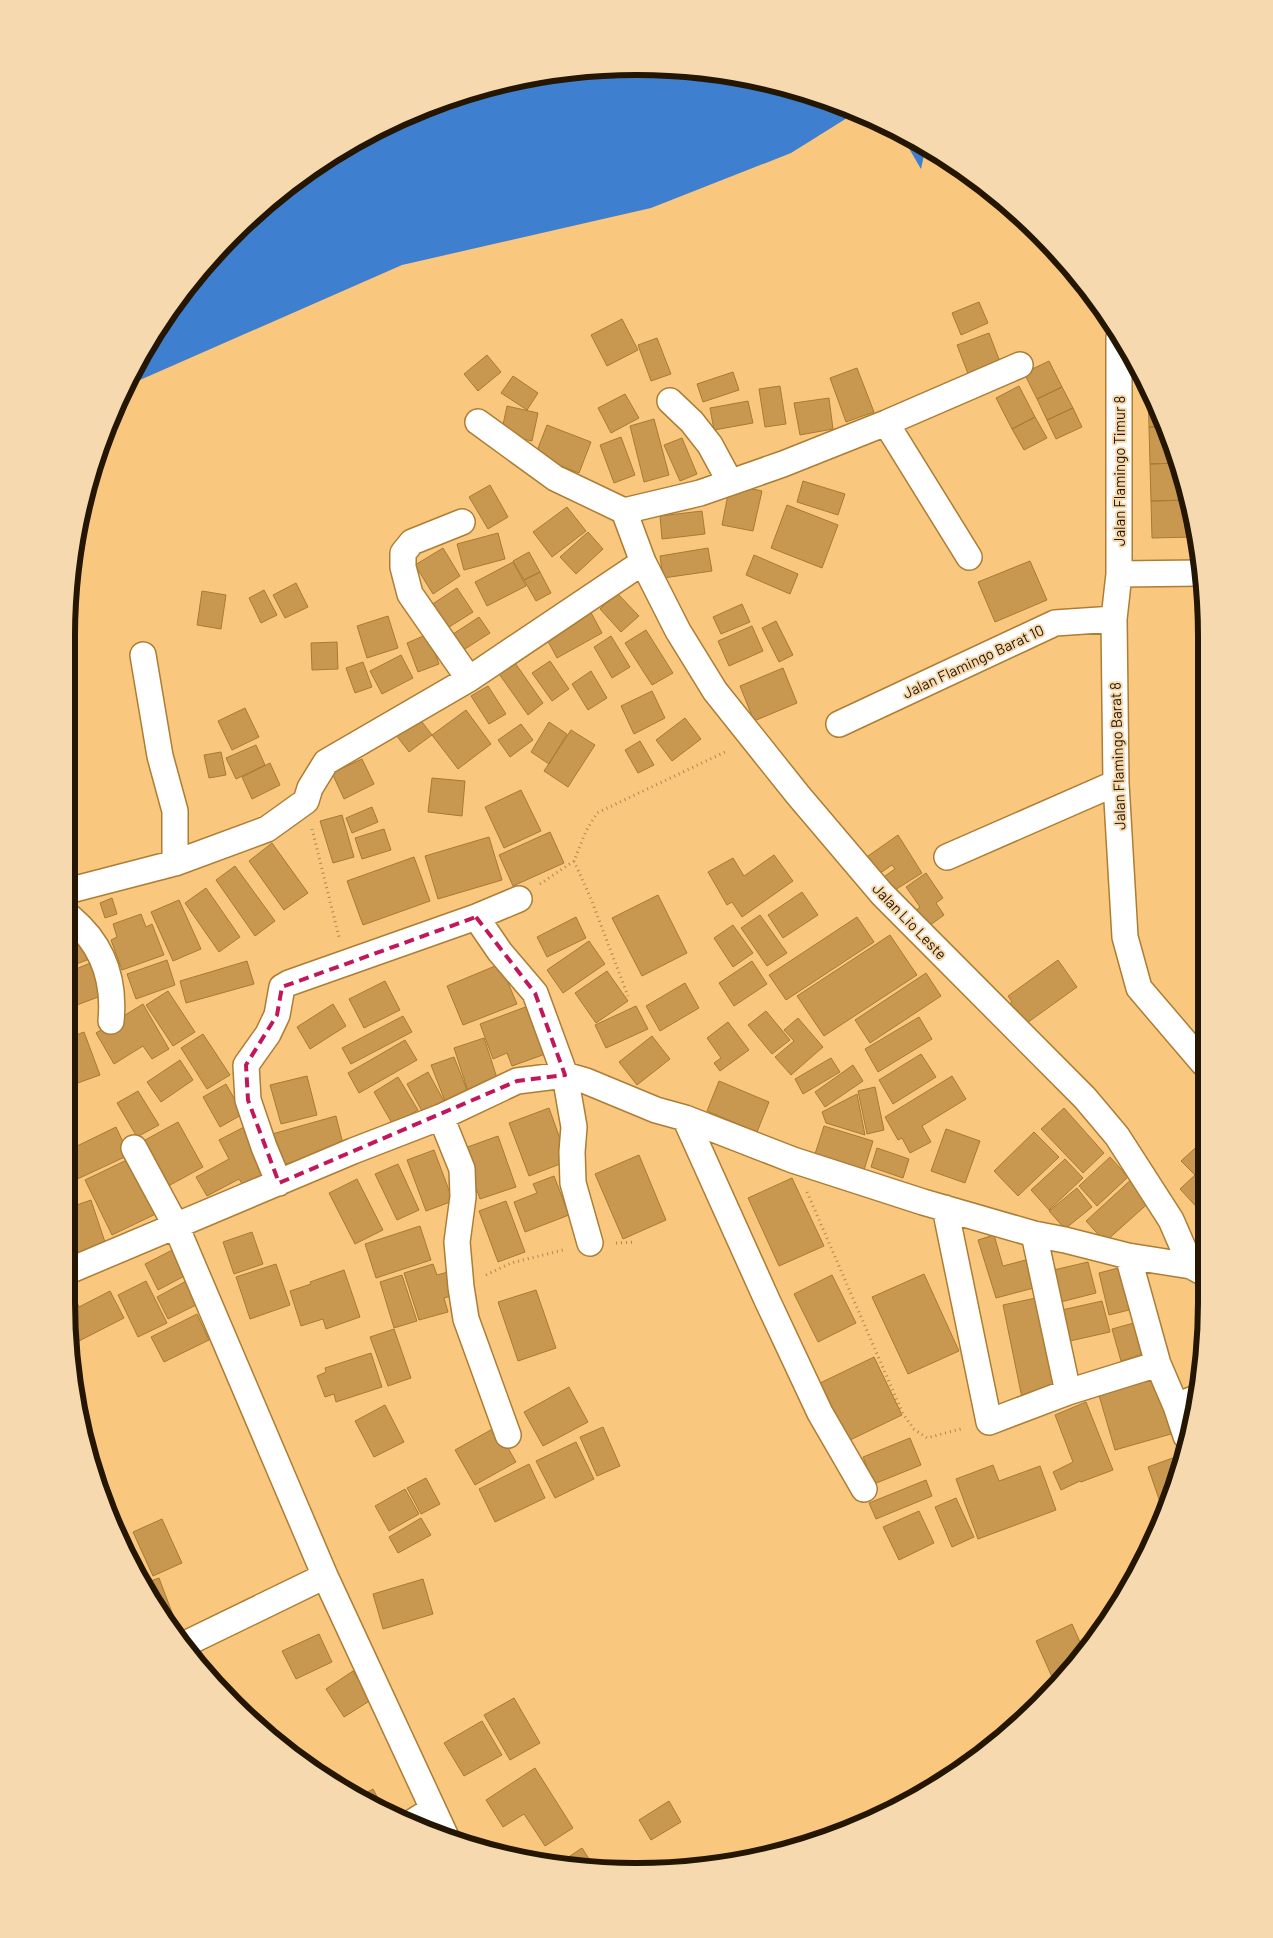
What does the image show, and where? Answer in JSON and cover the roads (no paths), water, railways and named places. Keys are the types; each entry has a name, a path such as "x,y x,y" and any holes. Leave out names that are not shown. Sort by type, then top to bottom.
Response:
{"street":[{"name":"Jalan Flamingo Timur 8","path":"1118,574 1119,350"},
{"path":"478,422 555,478 624,511 700,493 783,464 886,423 1020,365"},
{"path":"670,401 692,422 710,445 730,482"},
{"path":"886,423 969,557"},
{"name":"Jalan Lio Leste","path":"624,511 643,562 687,646 715,691 817,818 882,894 1085,1098 1112,1130 1171,1220 1197,1269"},
{"path":"462,522 412,542 403,552 403,567 410,594 469,679"},
{"path":"75,889 175,863 267,829 306,801 310,788 326,762 469,679 643,562"},
{"path":"1118,574 1194,573"},
{"name":"Jalan Flamingo Barat 8","path":"1118,574 1114,619 1116,783 1125,937 1139,988 1198,1057"},
{"name":"Jalan Flamingo Barat 10","path":"838,724 1055,623 1114,619"},
{"path":"143,655 160,756 174,811 175,863"},
{"path":"947,857 1116,783"},
{"path":"279,1183 248,1100 246,1065 268,1034 277,1015 282,987 476,917 519,898"},
{"path":"476,917 500,952 535,994 565,1075 574,1127 572,1152 573,1183 590,1243"},
{"path":"75,921 84,929 102,958 111,983 111,1021"},
{"path":"75,1268 441,1116 517,1082 565,1075 586,1081 656,1110 685,1118 793,1160 945,1208 1034,1234 1128,1256 1197,1269"},
{"path":"441,1116 462,1169 462,1197 457,1242 466,1319 508,1435"},
{"path":"685,1118 820,1413 864,1489"},
{"path":"134,1148 176,1226 325,1576 442,1828"},
{"path":"945,1208 989,1422 1068,1392 1158,1364"},
{"path":"1034,1234 1068,1392"},
{"path":"1128,1256 1158,1364 1186,1402 1186,1416"},
{"path":"190,1642 325,1576"},
{"path":"418,1818 433,1809"}],"water":[{"path":"600,76 673,76 710,80 782,94 849,117 791,153 651,208 402,265 136,382 150,356 191,295 239,239 266,214 295,191 356,150 388,133 456,105 491,94 563,80"},
{"path":"907,145 924,155 921,169"}]}
